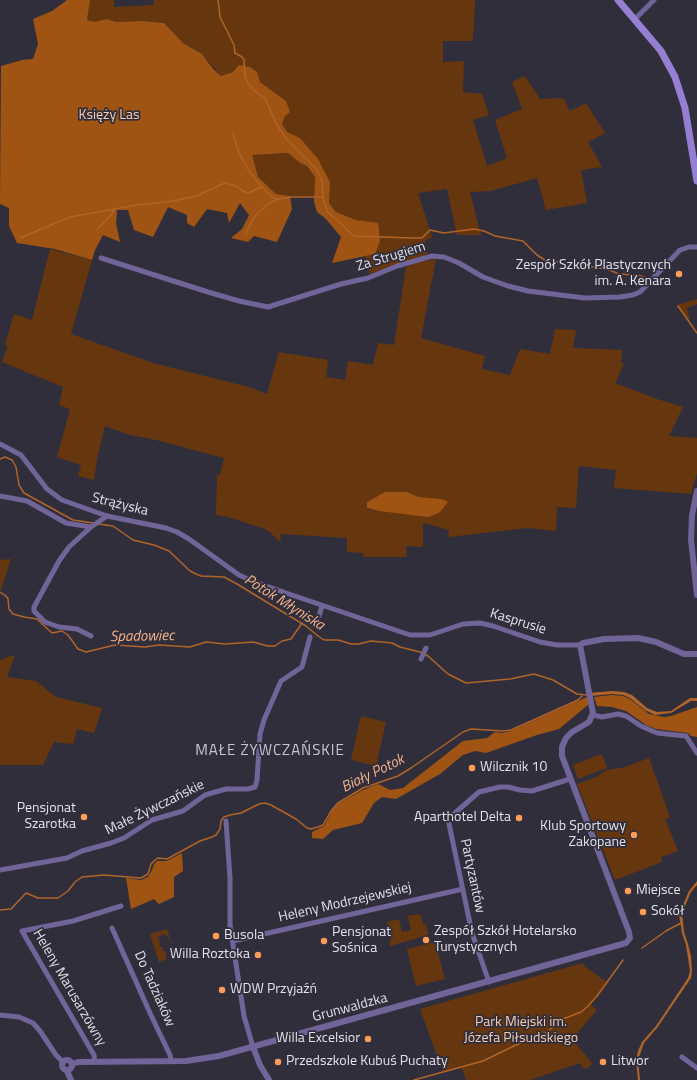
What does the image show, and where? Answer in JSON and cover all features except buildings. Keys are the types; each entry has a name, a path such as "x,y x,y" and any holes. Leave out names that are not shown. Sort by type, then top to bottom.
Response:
{"main road":[{"path":"618,0 662,53 678,83 686,111 697,181"}],"street":[{"path":"635,20 654,0"},
{"name":"Za Strugiem","path":"101,258 208,292 239,301 268,307 341,284 368,278 397,266 432,256 444,257 459,263 483,277 508,286 546,294 585,298 620,297 633,295 640,292 680,250 689,247 697,247"},
{"name":"Strążyska","path":"0,444 21,455 28,462 45,488 56,497 74,505 107,516 166,528 177,532 243,577"},
{"path":"697,490 692,521 697,595"},
{"path":"0,496 27,501 66,522 92,527"},
{"path":"91,636 77,629 59,627 46,622 34,611 34,607 62,556 69,547 107,516"},
{"name":"Kasprusie","path":"243,577 322,606 412,636 430,635 463,624 480,623 540,642 580,645 608,639 646,639 684,654 697,654"},
{"path":"319,616 322,606"},
{"name":"Małe Żywczańskie","path":"0,870 62,859 124,838 152,820 183,811 205,795 226,790 248,790 255,787 257,780 260,734 264,720 281,681 302,667 310,637"},
{"path":"570,778 562,756 564,742 570,733 589,722 592,715 591,701 580,645"},
{"path":"421,659 426,648"},
{"path":"592,715 602,717 618,714 626,716 641,726 657,733 686,736 697,753"},
{"name":"Partyzantów","path":"489,982 472,933 448,819 479,792 508,786 520,790 532,791 570,778"},
{"name":"Grunwaldzka","path":"72,1064 76,1062 171,1061 210,1058 622,945 629,941 630,935 628,928 570,778"},
{"path":"226,821 230,878 230,925 244,1016 260,1065 269,1080"},
{"name":"Heleny Modrzejewskiej","path":"233,941 463,889"},
{"name":"Heleny Marusarzówny","path":"95,1062 95,1056 91,1048 22,931 73,921 121,906"},
{"name":"Do Tadziaków","path":"112,928 170,1055 171,1061"},
{"path":"0,1015 19,1017 33,1023 55,1054 63,1062"},
{"path":"682,1057 697,1068"},
{"path":"63,1062 68,1060 72,1064 71,1068 67,1070"},
{"path":"63,1062 62,1068 67,1070 71,1080"}],"green space":[{"name":"Księży Las","path":"67,0 90,0 87,20 94,22 107,19 116,22 142,21 164,23 183,43 202,54 214,70 221,76 233,72 239,65 250,67 257,72 260,82 286,101 290,112 285,116 282,124 287,132 300,138 318,159 330,182 329,203 336,212 356,220 378,223 380,241 375,254 332,263 341,237 325,218 317,212 314,202 315,177 307,166 300,163 288,153 252,155 258,177 276,194 290,196 292,209 277,242 254,236 248,242 231,238 242,229 249,215 240,203 229,223 227,213 207,209 194,227 187,223 187,215 168,207 153,237 134,230 128,210 117,210 116,223 120,242 103,235 95,250 92,260 55,249 17,243 9,226 9,208 0,204 1,66 22,60 33,59 38,44 33,19 52,11"},
{"path":"90,0 114,0 114,7 154,5 154,0 475,0 473,41 443,41 443,62 464,61 463,92 482,94 489,115 473,120 487,166 507,158 495,120 522,109 512,82 525,76 540,99 563,98 570,111 586,103 605,133 588,142 602,167 581,170 587,203 546,210 537,178 491,191 470,192 481,235 457,235 447,189 418,193 432,237 425,241 427,254 370,274 365,256 375,254 378,224 356,220 336,212 329,203 330,182 300,138 287,132 282,124 285,116 286,101 260,82 233,72 221,76 202,54 183,43 164,23 142,21 116,22 107,19 94,23 87,20"},
{"path":"288,153 300,163 307,166 315,177 314,196 290,196 276,194 258,177 251,155"},
{"path":"50,249 92,260 71,334 153,363 249,387 267,394 279,352 328,360 326,377 345,380 348,361 373,365 378,343 394,345 406,267 418,262 436,259 421,338 485,356 482,369 510,375 520,349 550,354 555,329 576,330 573,348 622,350 621,363 624,363 615,383 683,407 669,436 697,438 697,473 691,494 614,488 616,470 579,466 576,508 557,507 556,531 528,528 448,537 449,530 423,523 423,547 406,546 407,557 363,557 363,553 347,552 347,538 281,534 280,542 265,529 228,517 216,515 217,475 220,475 224,458 156,440 130,435 105,426 97,459 94,480 78,476 81,465 57,457 70,409 59,405 63,387 2,362 8,346 5,345 14,314 32,320","holes":["386,492 407,492 419,497 442,499 379,511 367,509 367,502"]},
{"path":"697,299 697,304 687,308 690,323 677,305"},
{"path":"385,492 407,492 419,497 442,499 448,502 439,513 428,517 379,511 367,508 367,502"},
{"path":"11,559 0,592 0,560"},
{"path":"15,655 7,677 36,681 56,697 102,708 94,733 77,729 73,744 54,742 43,765 0,765 0,661"},
{"path":"612,695 623,696 630,699 649,714 664,717 697,707 697,737 691,736 688,733 656,729 646,725 626,711 612,707 597,706 594,697"},
{"path":"587,697 589,704 559,729 486,753 475,751 463,755 440,774 396,799 382,797 374,803 362,823 333,830 323,839 312,838 312,832 324,826 332,811 338,804 363,790 378,784 390,790 403,788 463,741 487,738 495,732 502,733 511,731"},
{"path":"361,716 386,722 376,766 351,760"},
{"path":"602,754 607,768 578,779 573,765"},
{"name":"Klub Sportowy Zakopane","path":"649,758 670,817 665,819 678,851 661,857 662,862 615,880 577,784 596,777 607,770 625,767"},
{"path":"182,853 183,871 174,877 174,897 159,904 154,899 131,909 126,878 141,880 148,877 157,861 167,861"},
{"path":"420,914 423,924 426,924 428,935 390,946 389,942 391,941 387,922 399,919 402,932 411,930 408,916"},
{"path":"167,929 176,956 168,935 166,936 165,934 159,936 159,940 161,940 159,943 160,947 163,947 162,951 165,951 167,959 159,962 150,934"},
{"path":"435,942 445,979 416,986 407,949"},
{"name":"Park Miejski im. Józefa Piłsudskiego","path":"583,963 584,966 608,983 591,1005 597,1010 572,1039 592,1063 589,1067 584,1069 580,1063 530,1080 466,1080 462,1068 443,1072 420,1009"}],"shaded area":[{"path":"612,691 624,692 632,695 647,708 657,712 671,711 690,698 697,698 697,701 691,701 671,713 655,715 623,695 612,694 590,696 589,693"},
{"path":"697,881 697,885 691,892 682,913 684,932 691,956 691,978 657,1028 644,1043 638,1060 640,1080 638,1080 636,1060 642,1042 656,1026 688,978 690,971 679,914 689,891"}],"waterway":[{"path":"218,0 220,17 234,45 235,53 244,60 245,76 248,84 265,98 276,123 285,137 317,170 322,181 323,198 327,211 354,236 422,238 430,230 444,233 474,229 484,231 495,236 523,241 537,255 545,260 607,269 619,274 638,275 647,280"},
{"path":"233,134 239,153 249,171 261,186"},
{"path":"20,238 70,217 196,196 225,183 236,186 248,193 262,187 272,197 278,199 292,197 322,197"},
{"path":"246,235 255,216 268,204 278,199"},
{"path":"97,229 108,219 115,209"},
{"path":"678,306 697,333"},
{"name":"Potok Młyniska","path":"0,459 5,457 12,460 16,467 19,485 24,493 73,520 93,523"},
{"name":"Potok Młyniska","path":"99,524 113,526 133,540 154,545 169,551 190,571 196,574 201,576 224,577 306,626 324,640 338,640 351,644 371,641 392,643 428,656 448,674 466,683 510,679 534,674 553,680 577,694 587,695"},
{"name":"Spadowiec","path":"0,592 8,599 9,609 13,614 37,619 52,633 62,631 68,635 78,649 86,652 115,645 190,647 206,642 225,644 253,642 268,646 275,646 282,641 291,639 302,623"},
{"name":"Biały Potok","path":"0,910 11,909 26,893 38,898 58,898 68,891 75,882 82,877 104,875 143,877 148,874 151,864 158,858 167,859 200,841 216,835 220,829 221,821 224,817 241,813 259,804 265,803 271,805 296,819 307,828 311,829 318,827 323,825 331,811 338,803 363,788 398,776 463,732 471,729 511,730 578,700 582,696"},
{"path":"642,948 666,931 681,923"},
{"path":"414,1080 483,1061 516,1045 543,1035 563,1019 581,1012 587,1007 597,996 623,960"}],"place":[{"name":"Zespół Szkół Plastycznych im. A. Kenara","path":"679,274"},
{"name":"Wilcznik 10","path":"472,768"},
{"name":"Pensjonat Szarotka","path":"84,817"},
{"name":"Aparthotel Delta","path":"519,818"},
{"name":"Klub Sportowy Zakopane","path":"634,835"},
{"name":"Miejsce","path":"628,891"},
{"name":"Sokół","path":"643,912"},
{"name":"Busola","path":"216,936"},
{"name":"Zespół Szkół Hotelarsko Turystycznych","path":"426,940"},
{"name":"Pensjonat Sośnica","path":"324,941"},
{"name":"Willa Roztoka","path":"258,955"},
{"name":"WDW Przyjaźń","path":"222,990"},
{"name":"Willa Excelsior","path":"368,1039"},
{"name":"Przedszkole Kubuś Puchaty","path":"278,1062"},
{"name":"Litwor","path":"603,1062"}],"district":[{"name":"MAŁE ŻYWCZAŃSKIE","path":"270,751"}]}
